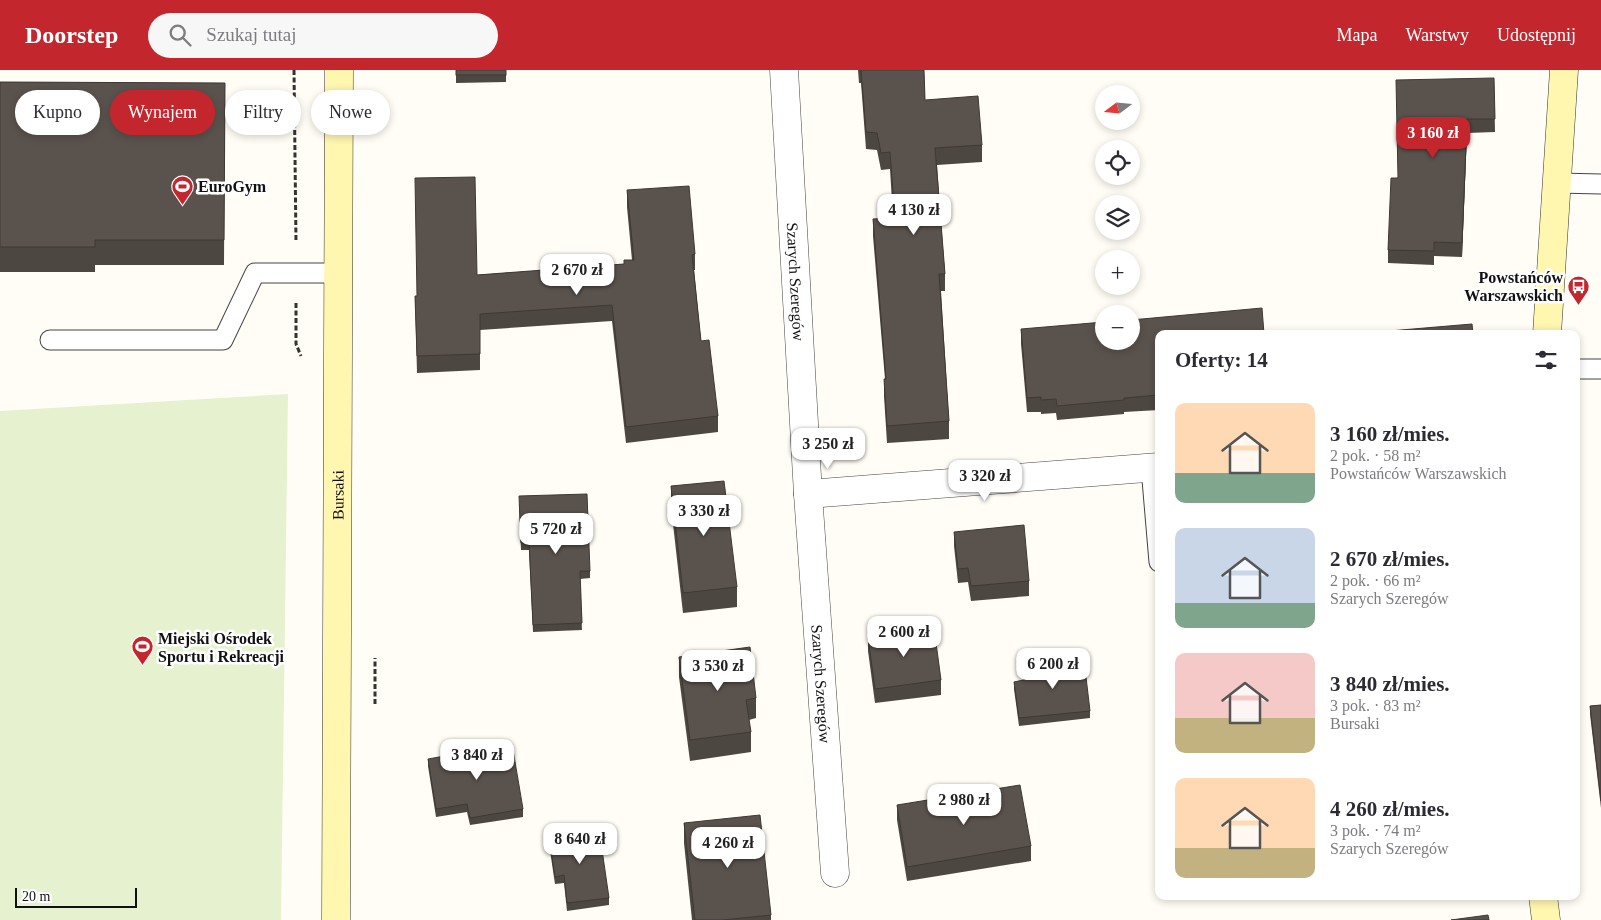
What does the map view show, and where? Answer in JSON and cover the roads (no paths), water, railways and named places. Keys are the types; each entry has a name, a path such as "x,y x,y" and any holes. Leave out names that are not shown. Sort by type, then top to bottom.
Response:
{"street":[{"name":"Bursaki","path":"336,920 339,70"},
{"name":"Szarych Szeregów","path":"784,70 808,494 835,873"},
{"path":"1547,330 1564,70"},
{"path":"808,494 1155,467"},
{"path":"1544,900 1546,920"}],"lane":[{"path":"1556,183 1601,184"},
{"path":"50,340 223,340 255,273 338,272"},
{"path":"1580,369 1601,369"}],"place":[{"name":"EuroGym","path":"182,205"},
{"name":"Powstańców Warszawskich","path":"1579,305"},
{"name":"Miejski Ośrodek Sportu i Rekreacji","path":"142,666"}]}
